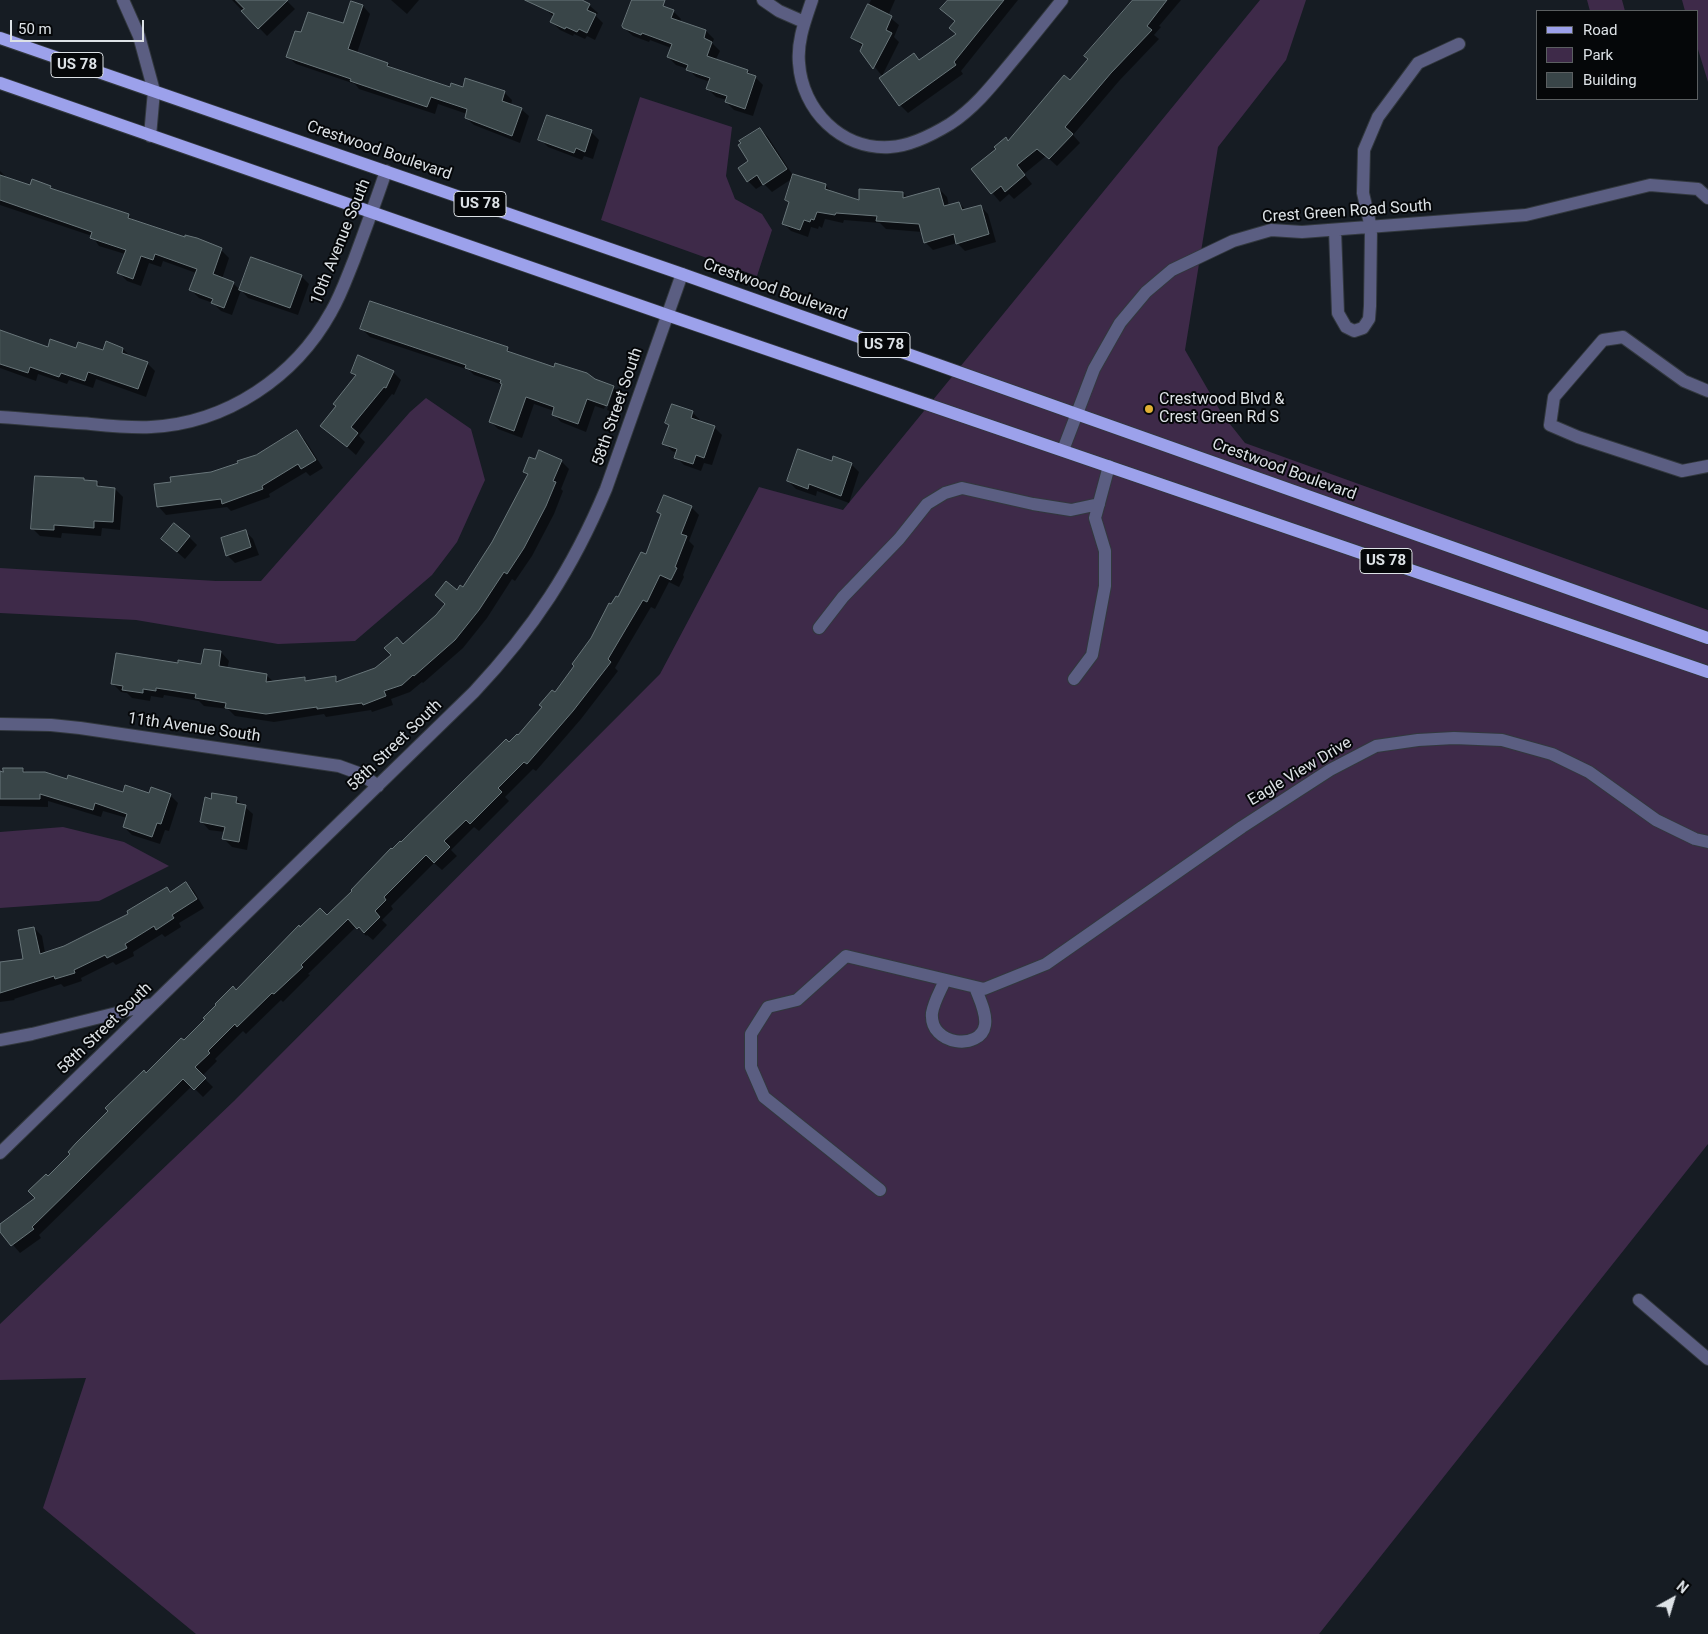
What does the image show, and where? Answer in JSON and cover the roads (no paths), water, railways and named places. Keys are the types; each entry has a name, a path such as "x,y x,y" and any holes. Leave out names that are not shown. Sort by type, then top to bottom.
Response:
{"main road":[{"name":"Crestwood Boulevard","path":"0,38 682,274 1708,638"},
{"name":"US 78","path":"0,84 1708,672"}],"street":[{"path":"123,0 139,36 154,91 150,136"},
{"path":"762,0 779,11 804,22"},
{"path":"812,0 800,41 799,63 801,78 812,106 832,129 845,137 874,147 905,145 920,140 965,113 991,87 1062,0"},
{"path":"1335,230 1338,313 1346,327 1354,331 1363,328 1369,319 1372,228 1363,192 1364,150 1378,117 1418,63 1459,44"},
{"name":"10th Avenue South","path":"0,416 129,427 151,427 195,420 237,404 256,393 280,375 307,348 320,330 342,290 386,171"},
{"name":"Crest Green Road South","path":"1064,450 1094,369 1120,323 1146,292 1172,270 1233,241 1271,230 1302,232 1372,228 1526,215 1650,185 1698,189 1708,198"},
{"name":"58th Street South","path":"0,1153 378,786 496,669 526,633 556,589 592,523 606,489 682,274"},
{"path":"1708,391 1684,381 1623,338 1602,340 1554,397 1550,425 1578,437 1682,471 1708,466"},
{"path":"1074,679 1092,655 1105,586 1105,551 1095,518 1109,466"},
{"path":"819,628 843,597 899,538 927,504 945,493 962,488 1033,504 1071,510 1099,504"},
{"name":"11th Avenue South","path":"0,724 61,726 339,766 362,774 378,786"},
{"name":"Eagle View Drive","path":"975,987 984,989 1046,964 1242,827 1330,770 1376,746 1418,740 1454,738 1502,740 1552,754 1590,772 1656,820 1695,839 1708,842"},
{"path":"880,1190 764,1097 752,1066 751,1034 768,1007 797,1000 846,956 946,980 975,987 984,1012 985,1025 980,1036 969,1041 956,1042 944,1037 934,1028 932,1014 935,1002 946,980"},
{"path":"0,1040 153,1004"},
{"path":"1639,1300 1708,1359"}],"place":[{"name":"Crestwood Blvd & Crest Green Rd S","path":"1149,409"}]}
